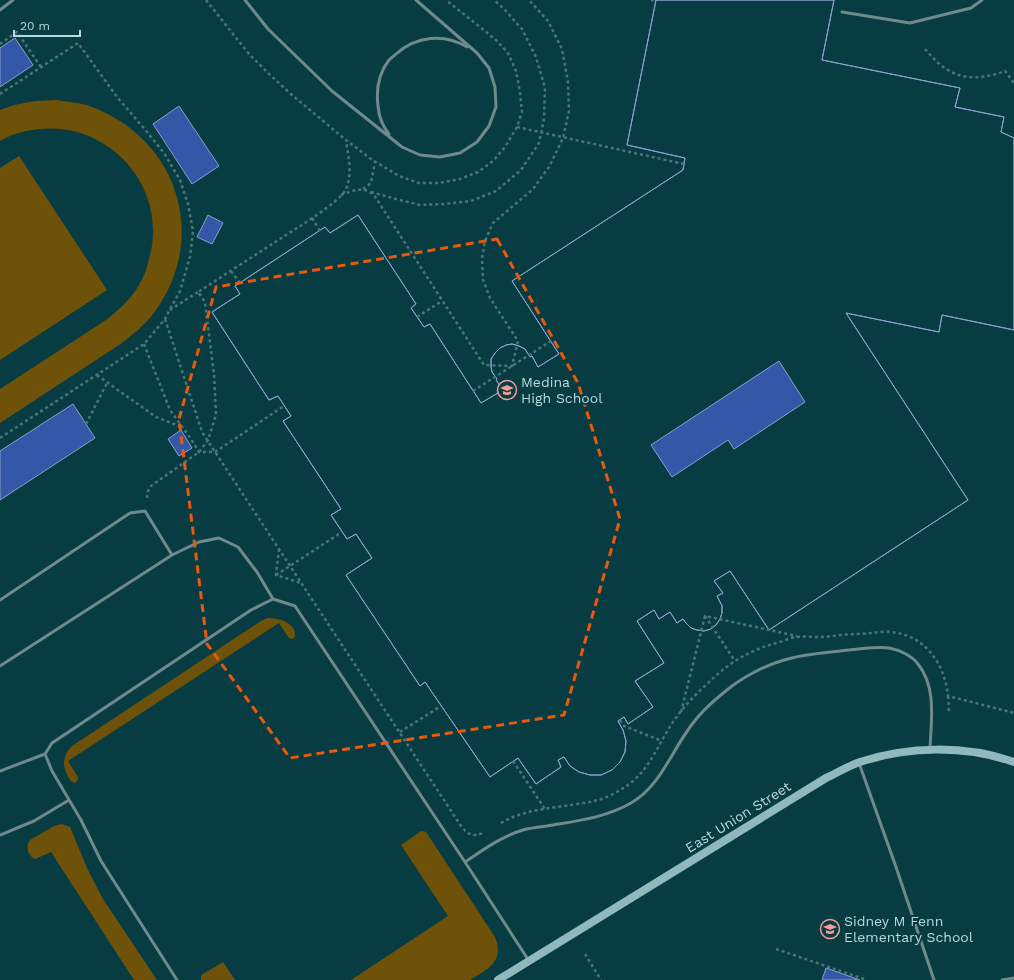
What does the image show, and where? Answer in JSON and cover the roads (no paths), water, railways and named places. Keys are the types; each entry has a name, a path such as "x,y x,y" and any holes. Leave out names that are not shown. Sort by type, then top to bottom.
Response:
{"street":[{"name":"East Union Street","path":"498,980 826,778 859,763 892,754 930,749 963,750 1000,757 1014,762"}],"lane":[{"path":"0,10 13,0"},
{"path":"245,0 268,29 332,91 402,147 420,155 440,157 460,153 477,142 489,126 496,107 495,87 489,68 477,52 416,0"},
{"path":"842,12 910,23 971,8 982,0"},
{"path":"402,147 388,133 379,115 376,96 380,77 390,60 404,47 422,39 448,39 460,42 477,52"},
{"path":"0,600 130,513 145,511 172,555"},
{"path":"0,666 172,555 199,542 219,538 238,547 257,572 273,599 295,606 529,961"},
{"path":"0,771 45,754 52,743 251,610 273,599"},
{"path":"465,862 510,835 523,830 590,819 612,812 632,802 649,789 662,773 688,729 706,709 727,690 749,675 776,662 800,656 872,648 890,648 904,652 918,663 929,684 932,708 930,749"},
{"path":"45,754 52,771 81,820 101,861 177,980"},
{"path":"859,763 934,980"},
{"path":"0,835 34,821 69,800"},
{"path":"1002,980 1014,978"}],"place":[{"name":"Medina High School","path":"507,390"},
{"name":"Sidney M Fenn Elementary School","path":"830,929"}]}
